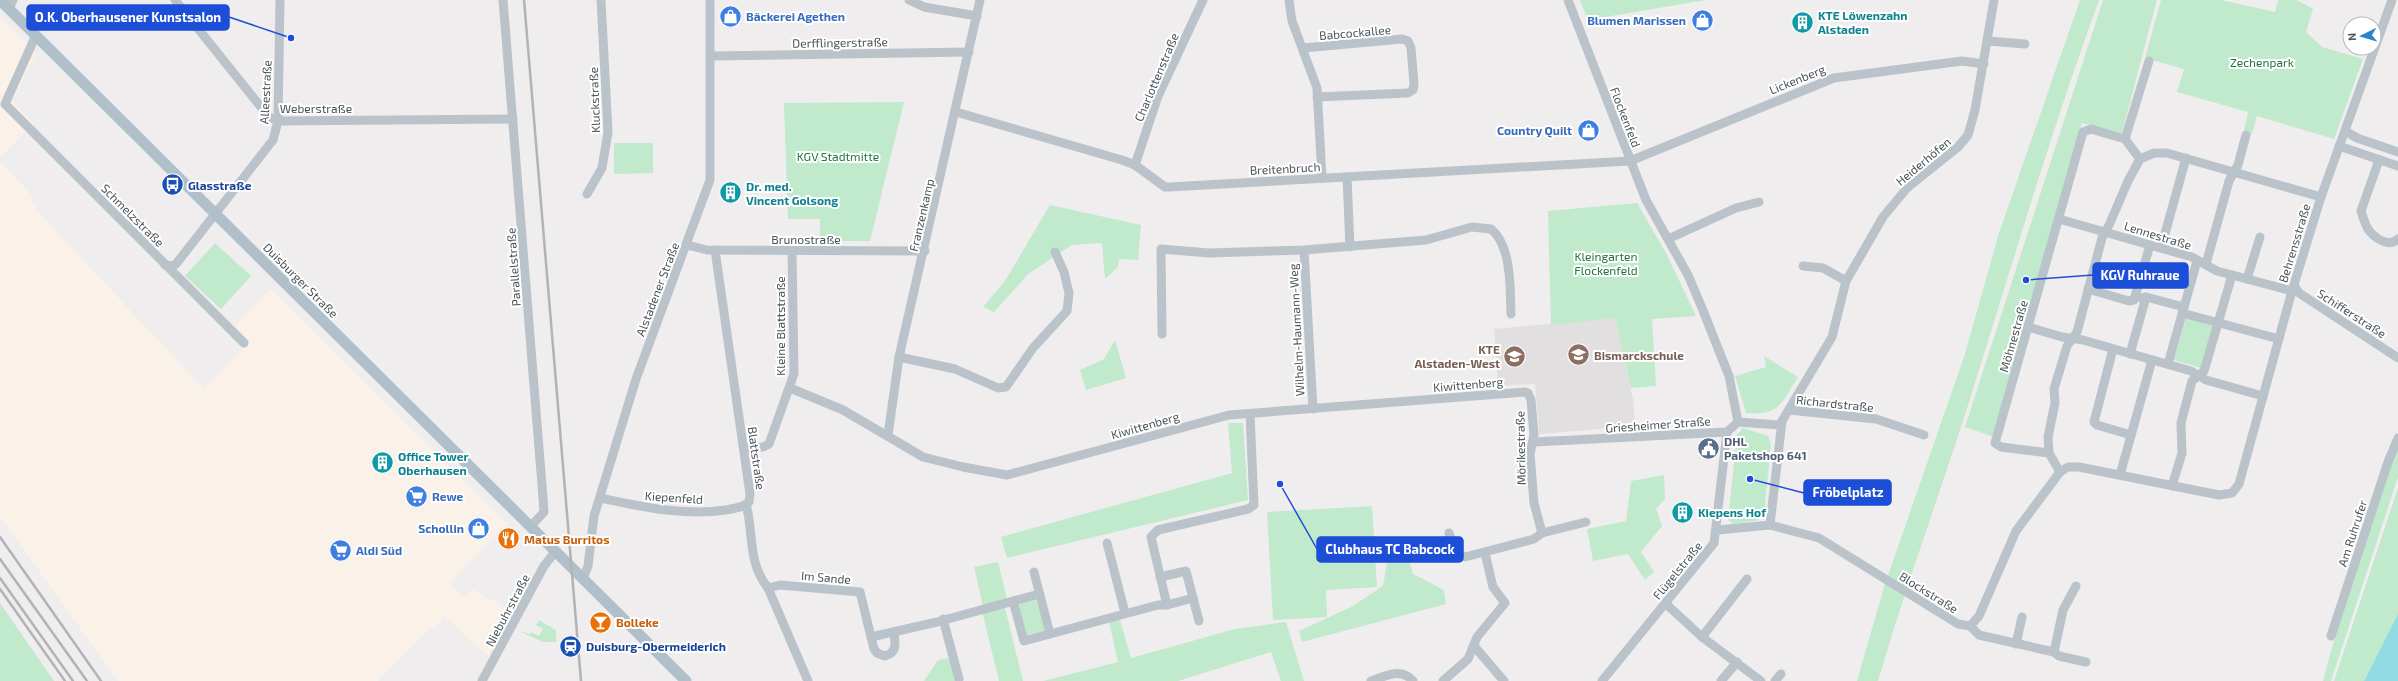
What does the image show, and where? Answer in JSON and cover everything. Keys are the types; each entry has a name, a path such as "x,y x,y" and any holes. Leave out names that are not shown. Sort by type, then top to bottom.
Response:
{"main road":[{"name":"Duisburger Straße","path":"0,0 11,4 36,35 686,681"}],"street":[{"name":"Weberstraße","path":"175,0 269,117 278,121 513,119"},
{"name":"Alleestraße","path":"216,214 270,146 278,121 280,0"},
{"name":"Parallelstraße","path":"502,0 513,119 544,512 530,527"},
{"name":"Kluckstraße","path":"588,194 601,172 608,132 601,0"},
{"name":"Alstadener Straße","path":"583,579 587,571 591,533 600,498 636,379 687,246 711,175 710,0"},
{"path":"910,0 924,8 977,16"},
{"name":"Franzenkamp","path":"888,436 899,357 925,251 980,0"},
{"name":"Charlottenstraße","path":"1135,165 1158,96 1203,0"},
{"path":"1289,0 1292,21 1315,81 1322,178"},
{"name":"Flockenfeld","path":"1568,0 1646,200 1692,282 1726,369 1733,391 1738,422"},
{"name":"Heiderhöfen","path":"1770,524 1780,425 1834,334 1846,281 1883,217 1898,198 1965,140 1973,122 1994,0"},
{"name":"Behrensstraße","path":"2172,486 2224,496 2230,495 2239,484 2293,289 2321,197 2392,0"},
{"name":"Schmelzstraße","path":"36,35 6,104 244,343"},
{"name":"Babcockallee","path":"1302,48 1402,39 1408,41 1411,48 1414,84 1413,90 1408,93 1317,97"},
{"path":"1988,41 2025,44"},
{"name":"Derfflingerstraße","path":"711,56 969,52"},
{"name":"Lickenberg","path":"1630,161 1834,78 1962,61 1984,64"},
{"path":"2140,159 2125,139 2149,61"},
{"name":"Breitenbruch","path":"956,112 1135,165 1166,187 1630,161"},
{"name":"Möhnestraße","path":"2049,453 2002,447 1996,443 2058,219 2085,130 2091,129 2125,139"},
{"path":"2345,131 2357,138 2398,152"},
{"path":"2168,364 2183,310 2229,182 2234,172 2246,135"},
{"path":"2339,146 2398,166"},
{"path":"2060,472 2049,453 2048,437 2055,403 2054,389 2066,346 2077,332 2105,232 2128,181 2140,159 2158,152 2186,158 2321,197"},
{"path":"2160,248 2186,158"},
{"path":"2379,160 2361,211 2369,230 2385,243 2392,243 2398,240"},
{"path":"1347,177 1350,246"},
{"path":"1668,239 1736,208 1759,202"},
{"path":"165,265 173,266 176,264 216,214"},
{"name":"Lennestraße","path":"2058,219 2192,257 2217,271 2247,280 2293,289"},
{"name":"Wilhelm-Haumann-Weg","path":"1162,334 1161,249 1209,252 1304,250 1434,239 1467,229 1487,227 1494,231 1500,240 1510,271 1511,314"},
{"path":"2247,280 2260,237"},
{"path":"2134,300 2150,245"},
{"name":"Brunostraße","path":"687,246 715,250 925,251"},
{"name":"Blattstraße","path":"715,250 744,449 750,498 746,504 750,540 756,568 762,581 768,588 808,681"},
{"name":"Kleine Blattstraße","path":"744,449 762,447 769,444 790,388 794,369 792,250"},
{"name":"Wilhelm-Haumann-Weg","path":"1304,250 1313,408"},
{"path":"899,357 955,369 998,388 1006,387 1033,348 1067,311 1069,293 1064,272 1055,252"},
{"path":"1803,266 1823,268 1846,281"},
{"path":"1970,626 1979,616 2016,531 2065,467 2072,466 2172,486 2182,453 2181,423 2192,381 2204,371 2232,275"},
{"path":"2088,289 2129,301 2146,297 2218,323 2279,339"},
{"name":"Schifferstraße","path":"2293,289 2398,358"},
{"path":"2130,354 2146,297"},
{"path":"2028,327 2168,364 2200,375 2206,380 2263,396"},
{"path":"2113,349 2094,422 2097,425 2131,435"},
{"path":"2120,476 2152,360"},
{"name":"Kiwittenberg","path":"790,388 843,410 923,457 963,467 1007,475 1220,417 1313,408 1528,393"},
{"name":"Mörikestraße","path":"1528,393 1531,400 1534,442 1530,454 1534,503 1542,533"},
{"name":"Richardstraße","path":"1789,410 1876,419 1924,436"},
{"path":"1168,605 1151,541 1155,532 1248,509 1254,505 1250,414"},
{"path":"1738,422 1780,425"},
{"name":"Griesheimer Straße","path":"1534,442 1727,432 1738,422"},
{"name":"Flügelstraße","path":"1602,681 1711,547 1718,530 1716,520 1727,432"},
{"name":"Am Ruhrufer","path":"2331,636 2386,468 2398,438"},
{"name":"Kiepenfeld","path":"600,498 649,509 684,512 718,511 746,504"},
{"path":"1449,533 1454,549 1458,555 1465,557 1534,539 1542,533 1586,522"},
{"name":"Blockstraße","path":"1718,530 1770,524 1799,532 1826,542 1958,624 1970,626 1979,635 2054,652 2059,656 2086,662"},
{"path":"1107,543 1125,613"},
{"name":"Niebuhrstraße","path":"482,681 544,566 555,552"},
{"path":"1443,681 1468,659 1477,637 1505,603 1493,587 1485,553"},
{"path":"1160,577 1186,570 1199,621"},
{"path":"1034,572 1050,634"},
{"path":"1702,637 1747,579"},
{"name":"Im Sande","path":"768,588 780,585 860,592 875,651 882,656 888,655 895,647 894,632"},
{"path":"2054,652 2063,610 2076,586"},
{"path":"871,637 943,620 1039,594"},
{"path":"1013,601 1024,641 1125,613 1158,605 1168,605 1193,598"},
{"path":"1665,603 1702,637 1761,681"},
{"path":"2016,644 2022,616"},
{"path":"943,620 959,679"},
{"path":"1474,646 1504,681"},
{"path":"1721,681 1737,662"},
{"path":"1371,681 1401,672 1408,675 1413,681"}],"shaded area":[{"path":"0,17 36,53 12,101 34,123 0,157"},
{"path":"0,162 34,198 31,201 47,222 204,389 250,342 235,325 271,289 507,524 450,582 464,597 472,589 512,612 488,656 445,616 431,630 429,629 378,681 118,681 0,516"},
{"name":"Bismarckschule","path":"1615,318 1633,399 1635,426 1539,434 1535,384 1498,386 1494,329"}],"green space":[{"path":"1580,0 1706,0 1588,20"},
{"path":"2080,0 2099,0 2050,143 1963,420 1901,606 1878,681 1857,681 1884,587 1965,354 1999,233"},
{"path":"2103,0 2157,0 2122,133 2082,123 1997,438 1965,427"},
{"name":"Zechenpark","path":"2161,0 2221,0 2275,12 2278,0 2297,0 2313,9 2306,32 2322,47 2342,53 2342,56 2353,56 2363,59 2334,139 2257,116 2252,134 2244,131 2248,112 2177,92 2184,69 2145,58"},
{"name":"KGV Stadtmitte","path":"904,102 870,241 820,241 820,219 788,219 784,103"},
{"path":"614,143 653,143 653,173 614,174"},
{"name":"Kleingarten Flockenfeld","path":"1637,203 1667,255 1696,316 1652,319 1656,386 1631,388 1615,318 1551,325 1548,211"},
{"path":"1050,205 1141,225 1138,260 1119,259 1118,267 1105,279 1102,243 1072,245 1028,274 994,312 983,307 1005,281"},
{"path":"215,243 251,276 221,309 185,276"},
{"path":"2186,318 2213,326 2201,368 2174,360"},
{"path":"1115,340 1126,378 1086,390 1080,370 1104,359"},
{"path":"1764,356 1798,377 1779,406 1766,412 1746,413 1735,376 1766,367"},
{"path":"1228,423 1243,423 1248,500 1007,558 1001,537 1232,473"},
{"path":"1743,428 1768,436 1771,444 1764,514 1756,521 1733,524 1728,520 1737,435"},
{"path":"2398,447 2398,477 2331,681 2323,681 2357,563"},
{"path":"1664,475 1665,499 1656,509 1662,526 1641,552 1654,572 1645,580 1628,554 1593,561 1587,529 1626,521 1631,481"},
{"path":"2398,488 2398,614 2364,681 2334,681"},
{"path":"1372,506 1377,587 1326,590 1327,617 1273,620 1267,512"},
{"path":"1403,543 1413,574 1444,590 1446,604 1302,642 1299,631 1351,607 1383,586 1389,551"},
{"path":"998,562 1007,599 983,606 974,567"},
{"path":"1036,599 1045,630 1043,633 1027,635 1019,606 1020,603"},
{"path":"0,603 54,681 0,681"},
{"path":"1005,608 1023,681 999,681 982,611"},
{"path":"539,620 556,630 556,642 543,642 519,631 530,634 531,632 539,636 543,629 536,625"},
{"path":"1120,620 1131,658 1235,629 1286,622 1304,681 1281,681 1271,652 1178,681 1043,681 1118,662 1109,622"},
{"path":"949,658 955,681 924,681 938,660"}],"water":[{"path":"2398,614 2398,681 2364,681"}],"railway":[{"path":"524,0 581,681"},
{"path":"0,537 101,681"},
{"path":"0,559 87,681"},
{"path":"0,578 73,681"},
{"path":"0,589 65,681"}],"place":[{"name":"Bäckerei Agethen","path":"730,16"},
{"name":"Blumen Marissen","path":"1702,20"},
{"name":"KTE Löwenzahn Alstaden","path":"1803,22"},
{"name":"O.K. Oberhausener Kunstsalon","path":"291,38"},
{"name":"Country Quilt","path":"1588,130"},
{"name":"Glasstraße","path":"172,185"},
{"name":"Dr. med. Vincent Golsong","path":"731,193"},
{"name":"KGV Ruhraue","path":"2026,280"},
{"name":"Bismarckschule","path":"1578,355"},
{"name":"KTE Alstaden-West","path":"1515,356"},
{"name":"DHL Paketshop 641","path":"1709,448"},
{"name":"Office Tower Oberhausen","path":"383,463"},
{"name":"Fröbelplatz","path":"1750,479"},
{"name":"Clubhaus TC Babcock","path":"1280,484"},
{"name":"Rewe","path":"416,496"},
{"name":"Kiepens Hof","path":"1682,512"},
{"name":"Schollin","path":"479,528"},
{"name":"Matus Burritos","path":"509,539"},
{"name":"Aldi Süd","path":"340,550"},
{"name":"Bolleke","path":"601,622"},
{"name":"Duisburg-Obermeiderich","path":"570,646"}]}
